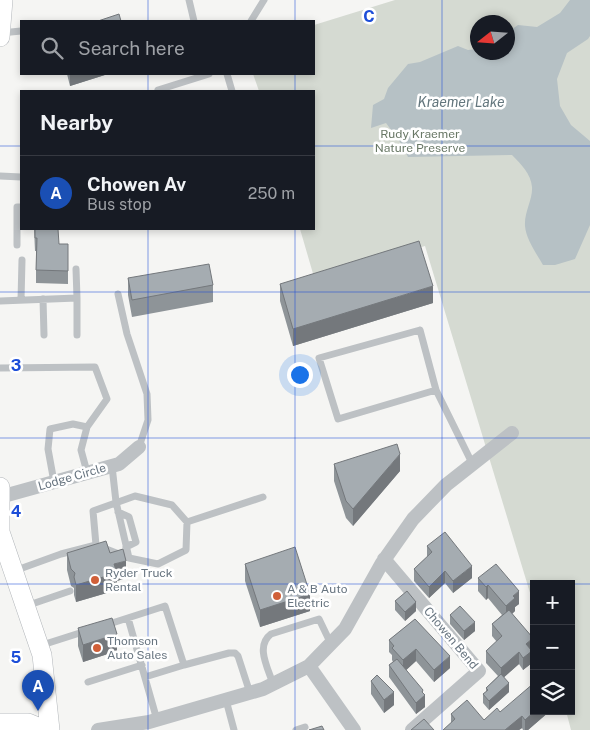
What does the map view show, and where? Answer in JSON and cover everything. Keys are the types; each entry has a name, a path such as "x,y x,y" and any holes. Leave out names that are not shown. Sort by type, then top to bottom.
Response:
{"street":[{"path":"0,37 3,0"},
{"path":"98,730 124,728 157,720 250,693 309,666 345,629 384,559 413,519 446,485 512,433"},
{"name":"Lodge Circle","path":"0,497 120,464 139,447"},
{"path":"0,487 0,532 42,655 50,730"},
{"name":"Chowen Bend","path":"384,559 479,671 412,730"},
{"path":"309,666 354,730"},
{"path":"0,724 28,723 45,730"}],"lane":[{"path":"189,0 194,20"},
{"path":"252,20 264,0"},
{"path":"0,33 20,31"},
{"path":"158,90 206,75"},
{"path":"227,75 232,90"},
{"path":"0,176 20,176"},
{"path":"17,245 17,207 20,207"},
{"path":"21,300 22,260"},
{"path":"76,270 77,335"},
{"path":"118,294 126,334 147,394 148,420 139,447"},
{"path":"0,301 77,298"},
{"path":"43,299 44,334"},
{"path":"436,390 338,419 319,358 420,330 436,390 472,463"},
{"path":"0,368 95,367 107,398 87,427 81,450 88,472"},
{"path":"54,482 48,450 50,429 73,424 87,427"},
{"path":"112,466 116,502 129,558"},
{"path":"13,571 61,554 96,545 129,558 158,564 186,550 187,522 172,506 135,496 93,511 96,545"},
{"path":"187,522 264,498"},
{"path":"118,512 129,517 136,542 126,548"},
{"path":"25,606 70,591"},
{"path":"101,626 164,606 184,665"},
{"path":"128,618 157,720"},
{"path":"273,684 263,654 263,643 271,634 319,619 331,644"},
{"path":"39,646 92,629"},
{"path":"145,677 184,665 235,653 238,656 250,693"},
{"path":"88,682 142,666"},
{"path":"226,700 234,730"},
{"path":"296,730 305,727"}],"green space":[{"name":"Rudy Kraemer Nature Preserve","path":"395,0 590,0 590,730 571,730 567,715 575,715 575,580 530,580 530,593 425,246 314,277 300,230 315,230 315,90 259,90 253,75 315,75 315,25"}],"water":[{"name":"Kraemer Lake","path":"570,0 590,0 590,36 567,53 557,79 560,106 571,125 590,141 590,225 575,259 555,265 543,265 529,241 525,226 532,192 530,178 512,155 408,157 386,123 371,128 373,105 384,99 388,88 408,64 420,62 458,46 470,50 470,60 515,60 515,27 518,25 537,27 560,13"}],"building":[{"path":"119,14 121,20 101,20"},
{"path":"35,230 58,230 59,244 68,244 68,271 36,270 37,238 35,238"},
{"path":"419,241 433,286 293,329 280,284"},
{"path":"209,264 213,285 132,300 128,278"},
{"path":"397,444 400,454 353,509 346,501 334,464"},
{"path":"445,532 472,566 453,581 445,571 429,587 414,569 432,552 427,546"},
{"path":"106,541 110,553 123,549 126,561 114,564 117,573 76,585 75,573 71,569 67,553"},
{"name":"A & B Auto Electric","path":"295,547 310,594 260,610 245,564"},
{"path":"496,564 519,591 513,596 515,598 506,606 488,585 486,587 478,578"},
{"path":"407,591 416,602 405,612 395,601"},
{"path":"460,606 475,622 464,631 450,615"},
{"path":"509,610 530,634 530,641 526,644 530,649 530,653 523,658 519,652 501,668 486,651 502,636 492,624"},
{"path":"112,618 117,634 83,645 78,628"},
{"path":"415,619 450,656 434,670 416,649 403,660 392,648 394,646 389,640"},
{"path":"397,659 423,690 422,692 425,695 416,703 389,665"},
{"path":"501,674 509,683 489,701 483,694 488,690 486,688"},
{"path":"377,675 394,692 384,700 371,681"},
{"path":"530,686 531,715 525,720 522,716 505,730 443,730 455,719 451,714 467,700 484,720 497,708 500,712"},
{"path":"424,719 434,730 411,730"},
{"path":"322,726 324,730 309,730"}],"place":[{"name":"Ryder Truck Rental","path":"95,580"},
{"name":"A & B Auto Electric","path":"277,596"},
{"name":"Thomson Auto Sales","path":"97,648"},
{"name":"Chowen Av","path":"38,711"}]}
